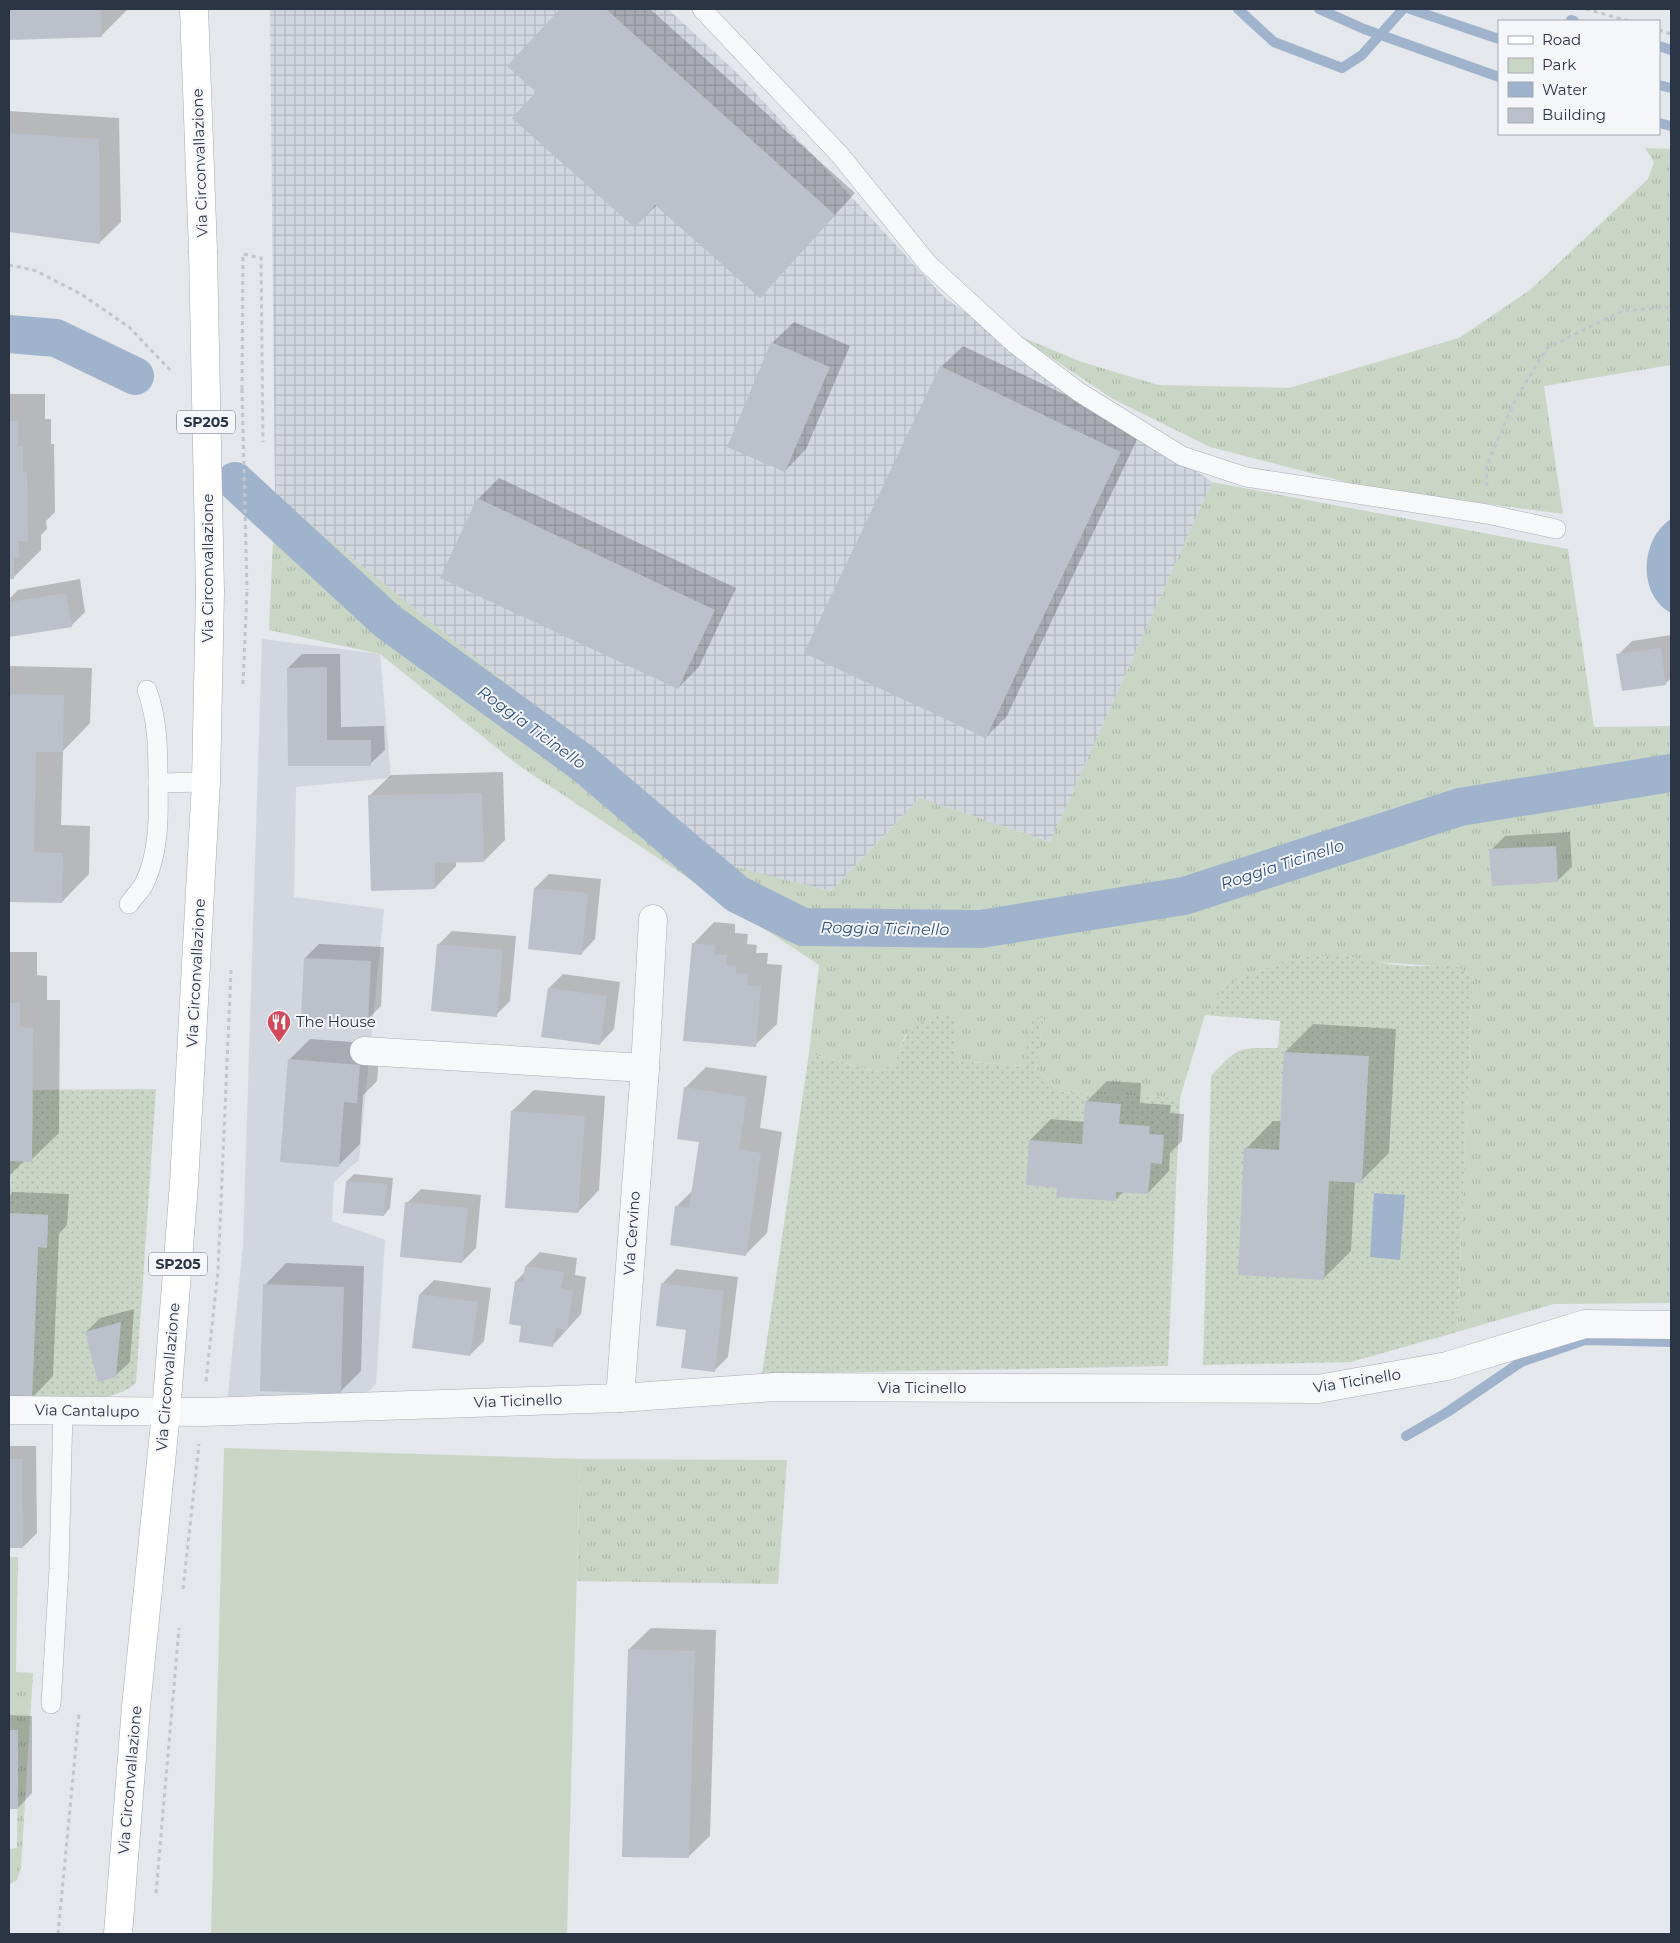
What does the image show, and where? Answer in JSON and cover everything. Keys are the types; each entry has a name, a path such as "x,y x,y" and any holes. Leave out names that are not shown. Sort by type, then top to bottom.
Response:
{"main road":[{"name":"Via Circonvallazione","path":"118,1934 136,1707 166,1413 184,1184 206,782 210,592 203,251 194,9"}],"street":[{"name":"Via Cervino","path":"620,1398 645,1068 653,919"},
{"path":"364,1051 645,1068"},
{"name":"Via Ticinello","path":"166,1413 620,1398 774,1387 1318,1389 1447,1366 1585,1324 1671,1325"},
{"name":"Via Cantalupo","path":"9,1410 166,1413"}],"lane":[{"path":"702,9 840,155 928,264 1015,344 1079,392 1182,456 1246,477 1487,514 1556,529"},
{"path":"129,904 143,885 151,860 159,815 158,733 154,710 146,690"},
{"path":"158,783 206,782"},
{"path":"51,1704 59,1569 63,1411"}],"path":[{"path":"1586,9 1625,20"},
{"path":"247,590 242,389 243,254 261,258 263,442"},
{"path":"9,265 34,270 81,294 129,326 176,376"},
{"path":"1487,514 1486,467 1515,400 1547,348 1622,311 1671,307"}],"shaded area":[{"path":"270,9 668,9 737,73 945,298 1212,482 1050,842 920,798 831,891 731,867 275,495"},
{"path":"262,639 380,654 391,778 296,787 294,897 384,909 359,1160 334,1182 332,1221 385,1240 376,1384 360,1400 227,1404 243,1245"}],"green space":[{"path":"1645,148 1671,149 1671,365 1544,386 1563,514 1369,488 1210,447 1113,399 1019,336 1082,362 1158,385 1289,388 1459,338 1530,290 1648,179 1654,162"},
{"path":"1212,482 1568,549 1594,727 1671,726 1671,1303 1554,1304 1457,1332 1473,977 1451,963 1438,966 1372,962 1342,955 1227,984 1205,1015 1180,1098 1060,1092 1036,1068 1044,1018 1031,1018 1025,1066 956,1061 955,1015 905,1035 895,1063 877,1072 809,1053 819,965 518,765 380,654 269,630 275,495 731,866 831,891 920,798 1050,842"},
{"path":"1342,955 1396,965 1424,966 1451,963 1473,977 1457,1332 1351,1362 1203,1365 1211,1076 1228,1059 1240,1051 1254,1048 1278,1048 1280,1021 1205,1015 1227,984 1293,958"},
{"path":"943,1014 956,1015 956,1061 1024,1066 1031,1018 1044,1018 1036,1068 1060,1092 1180,1098 1168,1366 762,1374 809,1053 877,1072 895,1063 906,1036 916,1025"},
{"path":"156,1089 136,1383 114,1395 101,1397 87,1399 32,1399 38,1247 47,1247 48,1215 9,1213 9,1161 32,1161 33,1090"},
{"path":"224,1448 580,1459 567,1934 211,1934"},
{"path":"580,1459 787,1460 778,1584 577,1581"},
{"path":"9,1557 18,1557 16,1672 33,1673 21,1868 17,1880 9,1885 9,1849 17,1848 18,1730 9,1730"}],"water":[{"path":"1671,519 1671,613 1660,605 1652,594 1648,581 1647,567 1648,553 1653,540 1661,528"},
{"path":"1374,1193 1405,1195 1400,1260 1370,1257"}],"building":[{"path":"9,9 101,9 102,37 9,40"},
{"path":"560,9 606,9 835,215 760,298 655,205 635,228 512,118 536,92 507,66"},
{"path":"9,133 99,139 100,244 9,232"},
{"path":"771,342 830,367 785,472 727,447"},
{"path":"940,366 1121,452 986,738 804,653"},
{"path":"9,421 18,421 18,447 23,446 23,472 27,472 28,541 19,541 19,558 14,558 14,579 9,579"},
{"path":"477,498 715,610 678,689 440,578"},
{"path":"66,593 72,627 9,637 9,602"},
{"path":"1661,648 1666,685 1622,691 1616,654"},
{"path":"327,667 327,740 371,740 371,766 288,766 287,668"},
{"path":"9,694 64,695 63,752 36,752 34,852 63,853 62,903 9,902"},
{"path":"482,793 484,862 435,863 435,889 371,891 368,795"},
{"path":"1556,846 1558,882 1492,886 1489,849"},
{"path":"534,888 588,893 582,955 528,949"},
{"path":"692,943 715,945 714,954 727,955 726,965 736,966 736,973 748,974 747,985 761,986 756,1047 683,1041"},
{"path":"437,944 503,950 497,1017 431,1011"},
{"path":"304,958 371,961 368,1022 301,1018"},
{"path":"548,988 607,996 600,1045 541,1037"},
{"path":"9,1003 20,1003 20,1027 33,1028 32,1162 9,1161"},
{"path":"1284,1052 1369,1056 1362,1183 1329,1181 1324,1280 1238,1275 1244,1148 1279,1150"},
{"path":"288,1059 360,1065 357,1103 344,1102 339,1167 280,1162"},
{"path":"684,1087 747,1097 739,1149 761,1153 746,1256 670,1245 675,1206 689,1208 699,1142 677,1139"},
{"path":"1085,1101 1121,1104 1119,1124 1150,1126 1149,1134 1164,1135 1162,1164 1151,1163 1148,1194 1116,1192 1116,1201 1056,1197 1057,1188 1026,1185 1029,1140 1082,1144"},
{"path":"511,1111 585,1116 578,1213 505,1208"},
{"path":"346,1181 387,1184 384,1216 343,1213"},
{"path":"405,1202 468,1208 462,1263 400,1257"},
{"path":"9,1213 48,1215 47,1248 38,1247 32,1399 9,1398"},
{"path":"525,1266 564,1272 561,1289 573,1291 567,1330 556,1328 553,1347 519,1342 521,1326 509,1324 515,1281 523,1282"},
{"path":"661,1283 724,1291 715,1372 681,1368 686,1330 656,1326"},
{"path":"263,1284 344,1287 341,1394 260,1391"},
{"path":"419,1294 478,1302 470,1356 412,1348"},
{"path":"121,1322 116,1377 98,1382 85,1332"},
{"path":"9,1459 22,1459 23,1548 9,1548"},
{"path":"628,1649 695,1651 689,1858 622,1857"},
{"path":"9,1730 18,1730 18,1809 9,1809"}],"waterway":[{"path":"1238,9 1274,42 1342,68 1362,55 1403,9"},
{"path":"1319,9 1364,29 1498,77"},
{"path":"1410,9 1498,39"},
{"path":"1660,46 1671,50"},
{"path":"1660,85 1671,88"},
{"path":"1660,123 1671,126"},
{"name":"Roggia Ticinello","path":"9,334 56,338 135,376"},
{"name":"Roggia Ticinello","path":"235,481 387,621 584,764 737,894 803,927 981,929 1184,896 1460,807 1671,773"},
{"path":"1406,1436 1446,1413 1521,1362 1585,1340 1671,1342"}],"place":[{"name":"The House","path":"279,1043"}]}
